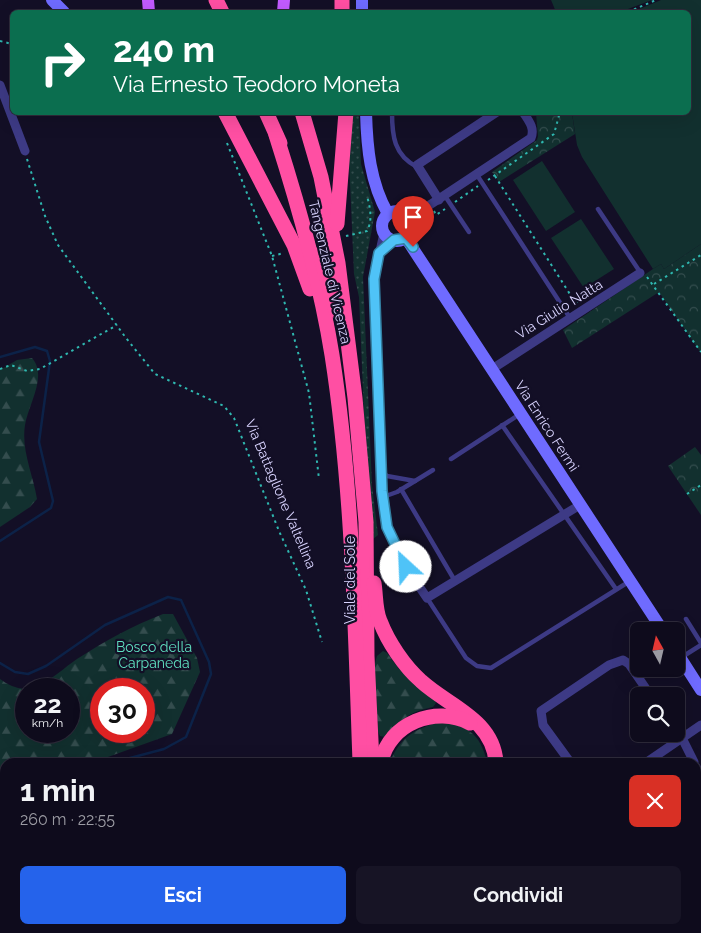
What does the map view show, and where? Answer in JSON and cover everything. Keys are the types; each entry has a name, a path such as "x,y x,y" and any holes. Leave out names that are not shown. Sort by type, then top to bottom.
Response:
{"highway":[{"path":"227,115 294,245 306,275 340,420"},
{"name":"Tangenziale di Vicenza","path":"267,115 304,202 327,276 355,398"},
{"path":"303,115 321,177 338,263 355,398"},
{"path":"338,263 336,212 346,115"},
{"name":"Tangenziale di Vicenza","path":"276,135 314,264 332,356 340,420"},
{"name":"Viale del Sole","path":"355,398 366,522 367,656 372,758"},
{"name":"Viale del Sole","path":"340,420 352,536 360,758"},
{"path":"366,522 379,620 396,651 421,682 454,703 483,730 495,751 496,758"},
{"path":"384,758 391,739 406,725 424,718 446,715 461,718 483,730"}],"street":[{"path":"52,0 62,10"},
{"path":"0,85 10,111"},
{"path":"11,115 25,151"},
{"path":"366,115 367,144 375,184 388,214"},
{"path":"442,198 417,167 420,162 492,115"},
{"path":"410,218 531,138 532,126 525,115"},
{"path":"379,253 411,230 410,218 402,212 388,214"},
{"path":"388,214 382,224 384,232 374,279 383,497 387,527 406,567 427,598 580,505"},
{"path":"384,232 400,239"},
{"name":"Via Enrico Fermi","path":"400,239 492,369 657,622"},
{"name":"Via Giulio Natta","path":"492,369 640,273"},
{"path":"567,758 543,724 541,711 609,664 623,660 630,664 644,687"},
{"path":"685,666 701,690"},
{"path":"685,733 701,725"},
{"path":"652,758 672,742"},
{"path":"682,742 692,758"}],"lane":[{"path":"392,115 392,139 408,162 417,167"},
{"path":"477,175 570,318"},
{"path":"442,198 469,232"},
{"path":"598,209 640,273"},
{"path":"451,459 521,413"},
{"path":"502,425 616,589"},
{"path":"382,470 387,476 416,481"},
{"path":"383,497 416,481 433,470"},
{"path":"401,489 455,581"},
{"path":"427,598 466,658 477,666 491,668 631,580"},
{"path":"685,652 701,644 686,619"}],"path":[{"path":"633,10 656,0"},
{"path":"225,140 272,256 309,393 319,479"},
{"name":"Via Battaglione Valtellina","path":"25,151 45,216 58,245 155,374 224,406 234,418 279,531 306,590 322,642"},
{"path":"495,176 573,299 579,302"},
{"path":"346,236 367,231 370,226 370,209 365,190 366,187 375,184"},
{"path":"272,256 285,252"},
{"path":"654,284 701,255"},
{"path":"640,273 654,284 701,352"},
{"path":"0,369 11,364 27,371 40,369 117,325"},
{"path":"687,494 701,485"}],"green space":[{"path":"551,0 652,0 625,10 555,10"},
{"path":"661,0 701,0 701,244 664,269 661,264 653,269 582,157 577,145 572,115 691,115 691,10 637,10"},
{"path":"347,115 359,115 361,164 375,212 363,277 372,485 378,535 373,539 368,507 359,297 354,274"},
{"path":"536,115 572,115 575,134 499,182 492,172 537,140"},
{"path":"542,161 575,212 546,231 513,180"},
{"path":"581,219 614,269 584,288 551,238"},
{"path":"701,244 701,353 659,292 572,348 563,330 661,264 664,269"},
{"path":"32,358 38,373 38,382 27,417 24,434 26,453 37,499 30,507 0,527 0,370 17,360"},
{"path":"695,447 701,455 701,515 668,466"},
{"name":"Bosco della Carpaneda","path":"163,614 173,614 197,658 200,672 172,734 155,740 155,678 90,678 90,743 147,743 105,758 0,758 0,679 15,687 15,743 80,743 80,678 52,678 98,646"},
{"path":"383,651 387,653 399,669 433,697 436,703 433,707 406,717 385,737 380,736 378,731 374,667 377,656"},
{"path":"436,723 447,723 463,728 476,737 486,758 392,758 402,741 420,729"}],"waterway":[{"path":"0,357 35,347 47,351 50,361 39,442 53,501 51,508 0,541"},
{"path":"0,663 15,672 28,674 46,666 105,625 168,597 181,600 209,662 211,674 186,737 164,749 130,758"}],"route":[{"path":"406,567 387,527 382,491 374,279 379,253 394,240 398,241 406,238 413,247"}]}
